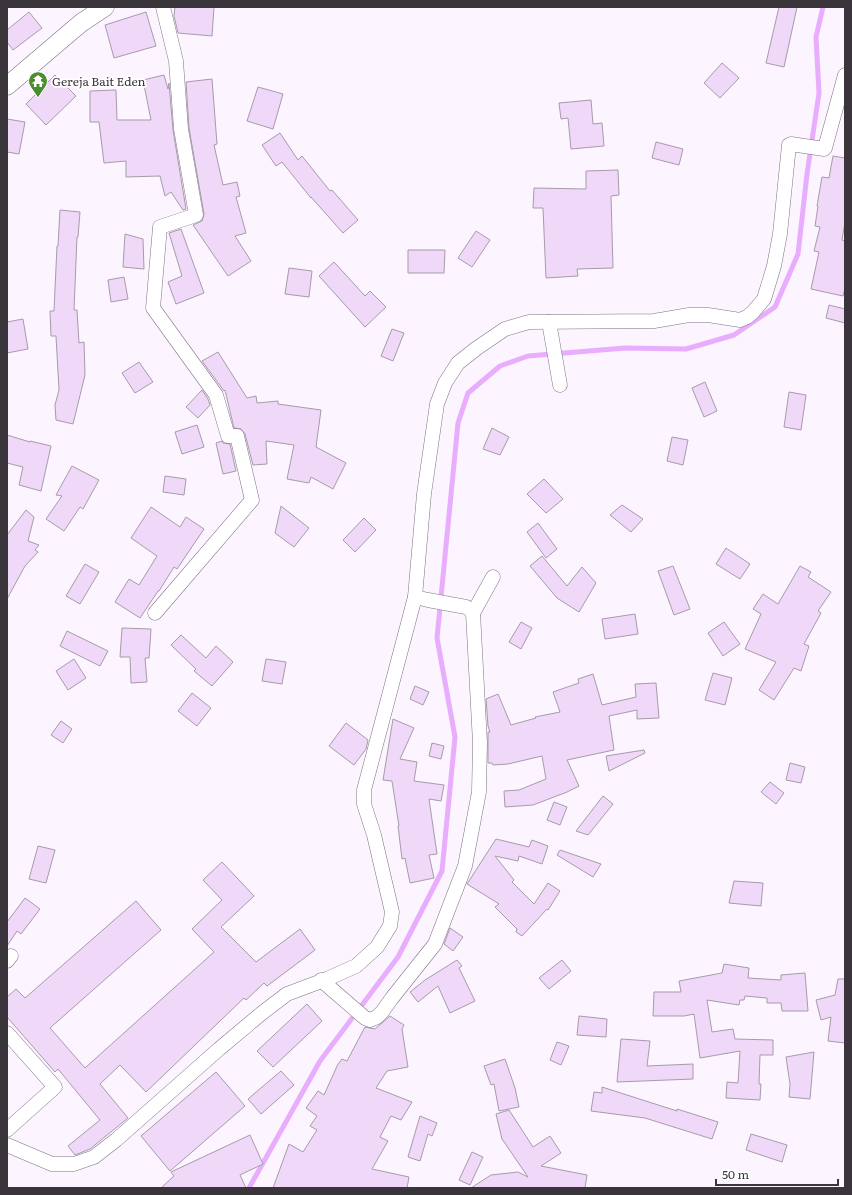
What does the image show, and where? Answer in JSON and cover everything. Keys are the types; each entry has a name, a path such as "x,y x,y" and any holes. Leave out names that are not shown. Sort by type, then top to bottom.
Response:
{"street":[{"path":"7,86 81,23 105,7"},
{"path":"155,613 252,500 237,436 228,436 216,395 153,308 160,227 196,215 181,129 176,61 163,7"},
{"path":"7,1145 52,1164 74,1164 94,1157 116,1140 262,1013 288,994 356,966 377,947 390,926 392,912 374,835 364,804 364,790 421,598 427,473 437,404 445,383 458,363 477,348 505,330 529,322 654,321 689,315 708,315 740,320 747,317 764,299 774,266 780,234 789,145 824,149 826,147 845,76"},
{"path":"549,322 560,385"},
{"path":"321,980 365,1018 370,1020 377,1017 382,1012 435,944 465,866 479,792 480,743 468,610 493,577"},
{"path":"421,598 468,610"},
{"path":"7,1033 55,1087 7,1130"}],"building":[{"path":"175,7 214,7 212,36 178,33 174,16"},
{"path":"779,7 797,7 784,67 766,63"},
{"path":"29,12 42,28 13,50 7,42 7,30"},
{"path":"146,12 156,46 114,58 105,25"},
{"path":"722,63 739,78 720,98 704,83"},
{"path":"55,75 76,96 46,125 26,104"},
{"path":"164,75 168,89 169,83 173,130 186,209 183,210 171,192 165,196 160,176 126,177 126,161 104,163 99,122 90,122 90,91 116,90 117,120 151,120 143,80"},
{"path":"212,79 217,144 214,145 223,185 237,182 240,196 236,197 246,233 235,236 251,261 228,276 193,225 202,221 204,214 189,128 186,82"},
{"path":"258,87 283,94 273,129 247,121"},
{"path":"591,100 593,124 602,123 604,146 571,149 568,118 561,119 559,103"},
{"path":"7,119 25,122 19,154 7,152"},
{"path":"280,133 298,160 302,156 330,191 332,190 358,220 343,233 311,198 282,162 276,166 262,145"},
{"path":"656,142 683,149 679,165 652,158"},
{"path":"833,156 845,158 845,222 842,240 845,241 845,288 843,296 811,289 819,252 814,251 820,227 815,226 817,206 822,177 829,178"},
{"path":"618,170 619,195 611,196 613,268 577,269 578,276 546,278 543,208 533,208 534,188 586,189 586,171"},
{"path":"60,210 80,212 77,237 74,310 77,310 79,343 84,342 85,375 73,424 56,420 55,405 59,390 56,336 51,336 50,311 54,311"},
{"path":"181,229 204,293 176,304 168,282 182,276 169,233"},
{"path":"476,231 490,240 472,267 458,258"},
{"path":"125,234 143,239 144,269 123,267"},
{"path":"408,250 445,250 444,273 408,273"},
{"path":"334,262 365,296 370,291 386,307 365,327 319,276"},
{"path":"289,268 312,271 309,297 285,294"},
{"path":"124,277 128,299 111,302 108,280"},
{"path":"829,305 845,309 845,323 826,318"},
{"path":"23,319 28,349 7,353 7,322"},
{"path":"392,329 404,333 393,361 381,356"},
{"path":"218,352 247,398 256,396 257,403 278,401 278,404 321,410 316,447 346,463 333,489 311,477 309,483 287,479 294,445 266,441 267,464 253,465 245,434 241,429 234,428 225,390 224,391 202,361"},
{"path":"139,362 153,382 135,393 122,373"},
{"path":"705,382 717,411 704,417 692,388"},
{"path":"202,390 210,405 198,418 186,407"},
{"path":"789,392 806,395 801,430 784,427"},
{"path":"197,425 204,447 182,454 175,432"},
{"path":"492,428 509,437 500,455 483,449"},
{"path":"7,435 30,442 51,446 41,491 19,485 23,467 7,463"},
{"path":"672,437 688,440 683,465 667,461"},
{"path":"222,441 223,443 230,444 236,471 223,474 216,443"},
{"path":"72,466 99,480 83,509 80,507 64,531 46,519 62,496 56,495"},
{"path":"165,476 186,479 184,495 163,492"},
{"path":"544,479 563,499 546,513 527,494"},
{"path":"622,505 643,519 631,532 610,515"},
{"path":"281,506 309,528 294,547 275,533"},
{"path":"151,507 180,527 186,517 204,529 177,569 174,567 140,618 115,602 129,579 139,585 157,556 131,538"},
{"path":"26,510 34,517 28,541 39,545 35,550 38,552 25,566 7,599 7,535"},
{"path":"364,518 376,530 355,552 343,540"},
{"path":"538,523 557,549 546,558 527,532"},
{"path":"726,548 750,564 740,579 716,564"},
{"path":"542,556 567,586 582,567 596,583 579,612 557,598 530,566"},
{"path":"85,564 99,572 80,604 66,596"},
{"path":"673,566 690,609 674,615 658,571"},
{"path":"800,566 811,572 808,577 831,592 818,611 821,613 804,644 809,646 801,671 794,668 774,700 759,690 776,662 745,649 761,614 753,609 763,594 778,604"},
{"path":"635,614 638,634 605,639 602,619"},
{"path":"521,622 532,628 521,649 509,642"},
{"path":"724,622 740,644 723,656 708,633"},
{"path":"122,628 151,629 149,658 145,658 147,682 131,683 130,657 120,657"},
{"path":"67,631 108,651 100,666 60,646"},
{"path":"181,635 206,658 216,646 233,662 212,686 194,671 196,669 171,645"},
{"path":"74,659 86,678 68,690 56,671"},
{"path":"266,659 286,662 282,684 262,681"},
{"path":"713,673 732,678 725,705 705,700"},
{"path":"593,674 602,705 636,697 635,684 656,683 659,718 637,719 637,710 609,716 614,750 567,760 579,786 533,805 505,807 504,791 519,790 546,779 542,756 508,764 493,765 492,763 488,763 488,732 490,732 488,726 486,699 498,694 511,725 536,718 535,717 560,712 553,692 579,683 578,679"},
{"path":"415,686 429,692 423,705 410,699"},
{"path":"192,693 211,708 197,726 178,711"},
{"path":"393,719 414,728 400,759 417,762 414,781 444,785 441,801 429,799 437,854 429,855 434,878 410,883 405,858 402,859 399,826 392,781 383,780"},
{"path":"61,721 72,729 63,743 51,735"},
{"path":"346,723 368,740 366,749 354,765 329,746"},
{"path":"432,743 444,746 441,759 429,756"},
{"path":"644,750 645,753 609,771 606,756"},
{"path":"790,763 805,767 801,783 786,780"},
{"path":"770,782 784,793 776,804 761,792"},
{"path":"603,796 613,804 588,835 576,831"},
{"path":"554,802 567,807 560,825 547,820"},
{"path":"496,839 529,847 532,840 548,846 542,864 519,856 518,861 495,856 514,880 512,882 534,904 548,883 560,891 548,910 547,909 522,936 516,932 517,929 495,907 499,904 467,884"},
{"path":"38,846 55,850 46,883 29,879"},
{"path":"560,850 601,864 593,877 557,855"},
{"path":"222,862 254,896 221,927 256,962 300,929 315,950 267,986 264,983 246,1000 244,998 146,1092 120,1065 100,1084 128,1118 90,1149 75,1155 68,1146 100,1120 58,1069 55,1072 7,1017 7,997 16,989 25,998 136,901 161,930 50,1028 85,1068 214,952 192,929 222,900 203,880"},
{"path":"734,881 763,883 761,906 729,903"},
{"path":"25,898 40,909 21,934 17,931 7,946 7,922"},
{"path":"450,928 463,937 453,951 444,944"},
{"path":"457,960 462,966 459,968 475,1001 450,1013 438,986 418,1002 410,992 425,980"},
{"path":"562,960 571,971 549,989 539,978"},
{"path":"724,964 749,968 748,978 781,980 781,975 805,973 808,1011 782,1011 781,1003 767,1003 767,998 745,996 744,1000 740,1000 739,1005 707,1000 712,1032 733,1029 735,1039 773,1040 773,1055 760,1055 760,1100 726,1098 727,1082 738,1083 740,1051 700,1058 694,1014 684,1016 653,1016 654,992 681,992 679,981 722,973"},
{"path":"838,979 845,979 845,1043 828,1041 831,1017 821,1020 816,1000 835,995"},
{"path":"307,1004 322,1021 273,1067 257,1051"},
{"path":"390,1016 404,1025 402,1029 408,1067 387,1071 376,1088 412,1102 401,1120 391,1116 380,1137 388,1141 372,1169 409,1177 407,1188 273,1188 289,1144 303,1152 317,1130 310,1126 317,1116 306,1108 318,1091 324,1095 338,1064 342,1059 347,1061 365,1027 375,1029"},
{"path":"579,1016 607,1019 606,1037 577,1035"},
{"path":"621,1039 650,1041 647,1066 693,1064 693,1079 617,1082"},
{"path":"557,1042 569,1046 561,1065 550,1060"},
{"path":"814,1052 810,1099 789,1097 790,1084 786,1057"},
{"path":"505,1059 515,1088 519,1107 499,1111 494,1084 491,1085 484,1066"},
{"path":"281,1071 294,1085 261,1114 248,1099"},
{"path":"216,1072 245,1106 170,1171 141,1136"},
{"path":"602,1087 677,1111 677,1109 718,1122 712,1139 645,1118 591,1111 594,1092 602,1093"},
{"path":"509,1110 533,1147 550,1136 561,1153 541,1166 587,1175 585,1188 471,1188 491,1175 518,1172 528,1177 502,1139 496,1114"},
{"path":"420,1116 437,1123 432,1136 428,1134 420,1161 408,1157"},
{"path":"751,1134 787,1145 782,1162 746,1150"},
{"path":"250,1135 263,1164 240,1175 246,1188 161,1188 174,1176 171,1172"},
{"path":"472,1152 483,1157 470,1185 459,1180"}],"waterway":[{"path":"249,1188 320,1061 398,957 442,871 455,737 437,638 458,423 468,393 500,366 528,356 625,348 686,349 734,335 775,307 798,254 807,174 819,93 816,37 823,7"}],"place":[{"name":"Gereja Bait Eden","path":"38,98"}]}
